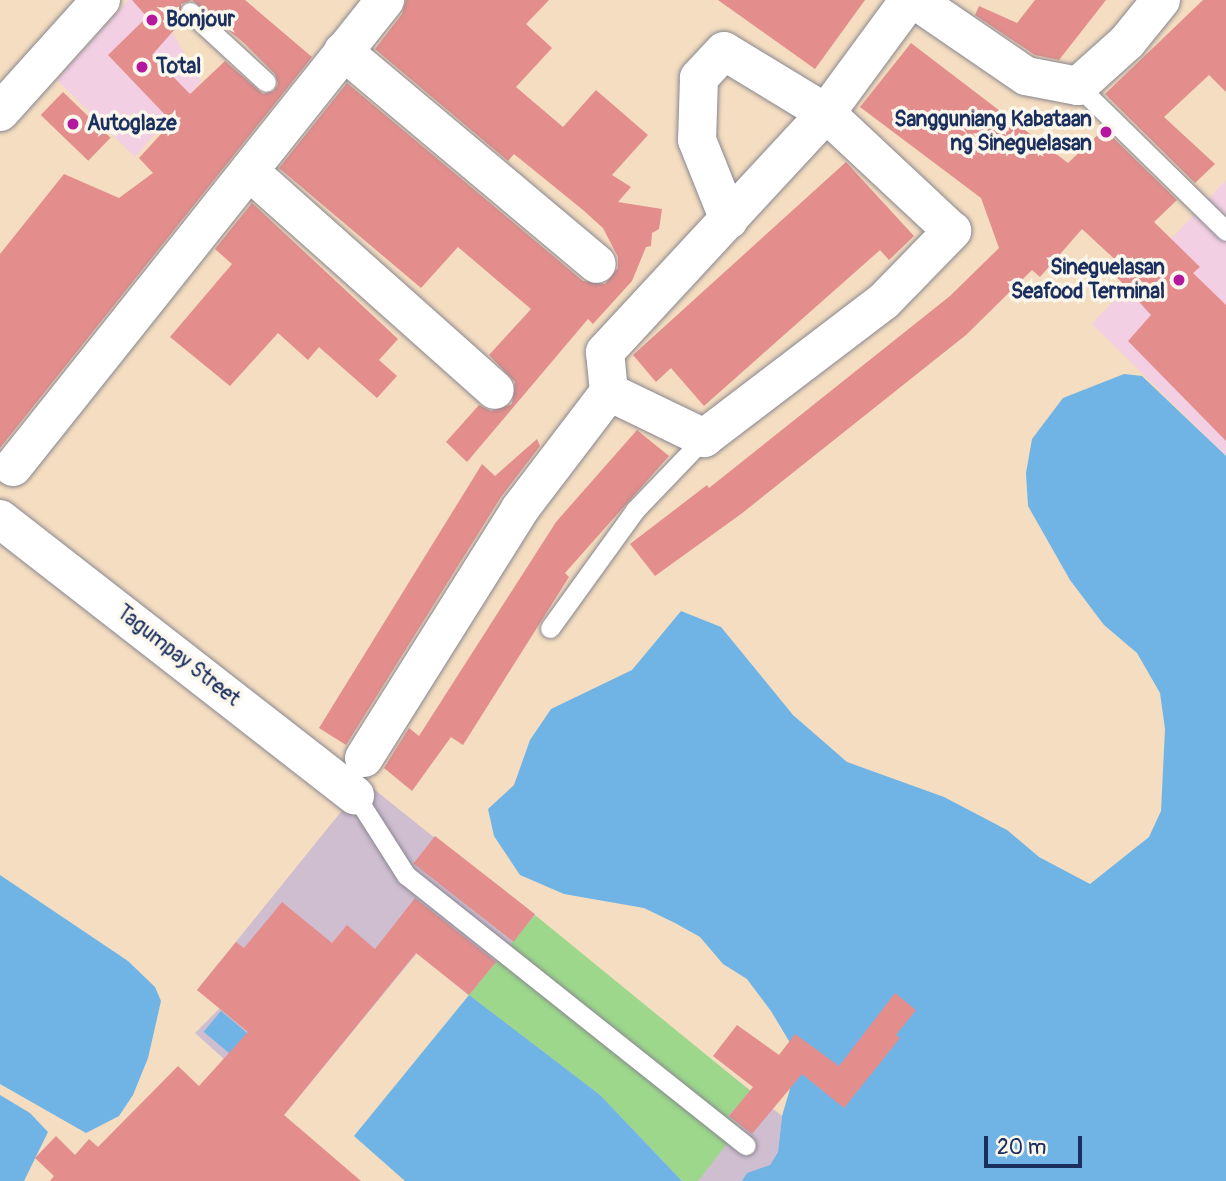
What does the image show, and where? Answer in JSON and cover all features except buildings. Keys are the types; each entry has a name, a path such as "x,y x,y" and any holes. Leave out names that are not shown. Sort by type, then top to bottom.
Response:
{"street":[{"path":"0,112 100,0"},
{"path":"13,467 384,0"},
{"path":"364,758 520,509 609,392 605,352 730,220 826,113 909,0"},
{"path":"915,0 1027,76 1077,86 1127,42 1161,0"},
{"path":"343,51 597,264"},
{"path":"609,392 704,439 884,301 952,231 826,113 724,51 699,78 697,140 730,220"},
{"path":"249,171 495,390"},
{"name":"Tagumpay Street","path":"0,519 355,795"}],"lane":[{"path":"190,12 266,82"},
{"path":"1077,86 1226,231"},
{"path":"550,628 635,510 704,439"},
{"path":"355,795 405,875 746,1145"}],"shaded area":[{"path":"128,0 153,0 201,81 135,157 57,80"},
{"name":"Sineguelasan Seafood Terminal","path":"1226,180 1226,456 1092,324"},
{"path":"365,782 782,1116 778,1152 770,1165 748,1173 742,1181 682,1181 600,1095 528,1044 417,953 285,1114 195,1033 220,1008 197,990"}],"green space":[{"path":"535,915 759,1098 741,1102 728,1116 740,1127 698,1181 682,1181 600,1095 469,995"}],"water":[{"path":"1124,374 1142,376 1226,456 1226,1181 742,1181 747,1173 770,1165 778,1152 782,1116 792,1082 795,1051 771,1011 747,979 723,964 700,937 675,923 644,908 564,894 520,875 494,836 488,809 514,785 530,740 551,709 632,670 681,611 721,627 793,715 847,762 944,797 1007,830 1039,857 1090,884 1149,837 1161,811 1165,729 1160,693 1137,653 1104,625 1070,580 1028,506 1026,473 1032,439 1063,398"},
{"path":"0,875 128,961 155,987 161,1001 148,1058 133,1095 119,1116 86,1133 0,1084"},
{"path":"469,995 600,1095 682,1181 405,1181 354,1136"},
{"path":"221,1011 272,1054 255,1075 204,1032"},
{"path":"0,1095 30,1113 48,1132 24,1181 0,1181"}],"place":[{"name":"Bonjour","path":"152,20"},
{"name":"Total","path":"142,67"},
{"name":"Autoglaze","path":"73,124"},
{"name":"Sangguniang Kabataan ng Sineguelasan","path":"1106,132"},
{"name":"Sineguelasan Seafood Terminal","path":"1179,280"}]}
